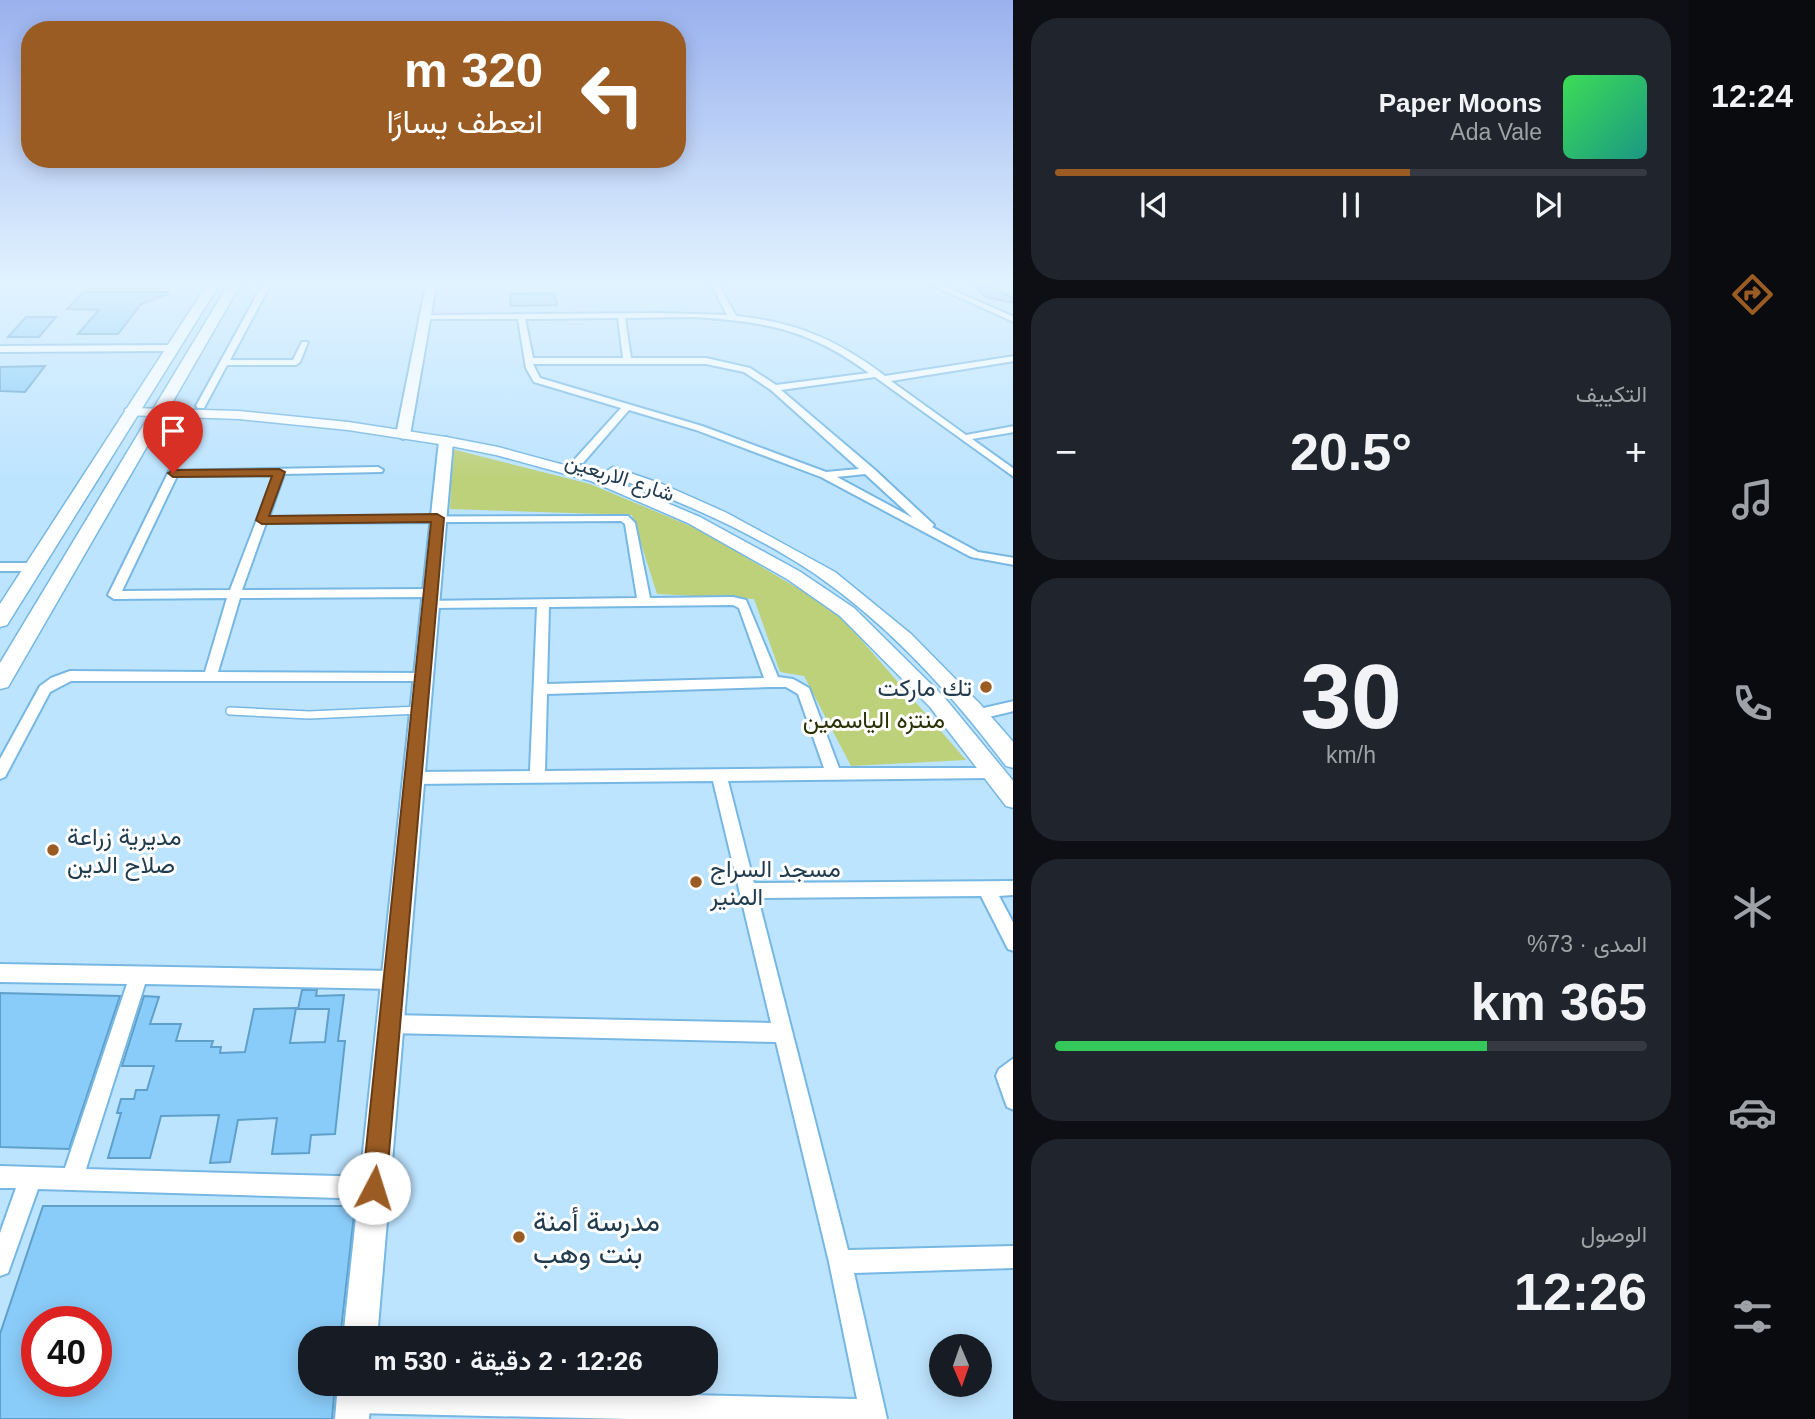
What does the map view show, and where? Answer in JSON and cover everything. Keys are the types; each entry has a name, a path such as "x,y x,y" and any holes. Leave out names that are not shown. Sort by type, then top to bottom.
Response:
{"main road":[{"path":"0,681 197,346"},
{"path":"0,620 172,348"},
{"name":"شارع الاربعين","path":"161,407 201,405 314,413 405,429 579,461 696,503 760,535 828,575 927,659 980,714 1013,760"},
{"path":"132,408 161,407 405,429 596,478 694,520 824,595 847,612 937,702 1013,799"},
{"path":"900,665 927,659"}],"street":[{"path":"201,405 233,346"},
{"path":"224,363 292,363 299,360 304,346"},
{"path":"405,429 421,346"},
{"path":"527,346 532,375 537,380 699,428 825,475 975,555 1013,562"},
{"path":"625,346 627,359"},
{"path":"836,346 881,376 1013,474"},
{"path":"0,349 172,348"},
{"path":"774,388 1013,358"},
{"path":"529,361 695,360 727,365 754,374 870,471 945,540"},
{"path":"579,461 628,406"},
{"path":"964,438 1013,429"},
{"path":"361,1326 446,441"},
{"path":"378,470 173,473 114,594 235,593 543,602 742,603 773,683"},
{"path":"825,475 870,471"},
{"path":"211,677 235,593 279,472"},
{"path":"262,520 624,518 629,523 644,601"},
{"path":"0,567 34,567"},
{"path":"537,777 543,602"},
{"path":"0,774 45,690 56,681 70,676 422,678"},
{"path":"540,689 773,683 796,685 804,691 833,773"},
{"path":"980,714 1013,706"},
{"path":"413,778 991,772"},
{"path":"354,1401 625,1411 873,1415 840,1262 719,775"},
{"path":"986,888 1013,943"},
{"path":"747,891 1013,888"},
{"path":"0,973 394,981"},
{"path":"72,1180 139,975"},
{"path":"389,1024 781,1033"},
{"path":"1013,1068 1006,1076 1013,1100"},
{"path":"0,1177 374,1188"},
{"path":"0,1265 31,1177"},
{"path":"840,1262 1013,1257"}],"lane":[{"path":"230,711 309,715 419,710"}],"green space":[{"name":"منتزه الياسمين","path":"452,449 590,484 700,530 836,611 966,760 851,766 804,676 780,672 754,599 657,594 632,515 450,509"}],"building":[{"path":"45,366 25,392 0,391 0,367"},
{"path":"302,990 317,990 316,996 344,995 338,1041 345,1041 335,1134 311,1135 309,1153 272,1154 277,1118 238,1120 230,1162 210,1163 219,1115 161,1116 150,1158 108,1158 121,1113 117,1113 121,1099 134,1099 136,1090 147,1090 154,1066 122,1066 144,996 159,997 150,1024 181,1024 176,1041 213,1041 211,1047 221,1047 220,1053 245,1052 254,1009 296,1008 290,1043 325,1042 329,1009 298,1009"},
{"path":"0,993 120,996 69,1149 0,1147"},
{"path":"43,1206 355,1206 341,1326 298,1326 298,1396 334,1396 332,1419 0,1419 0,1334"}],"place":[{"name":"تك ماركت","path":"986,687"},
{"name":"مديرية زراعة صلاح الدين","path":"53,850"},
{"name":"مسجد السراج المنير","path":"696,882"},
{"name":"مدرسة أمنة بنت وهب","path":"519,1237"}],"route":[{"path":"173,473 279,472 262,520 437,518 374,1188"}]}
